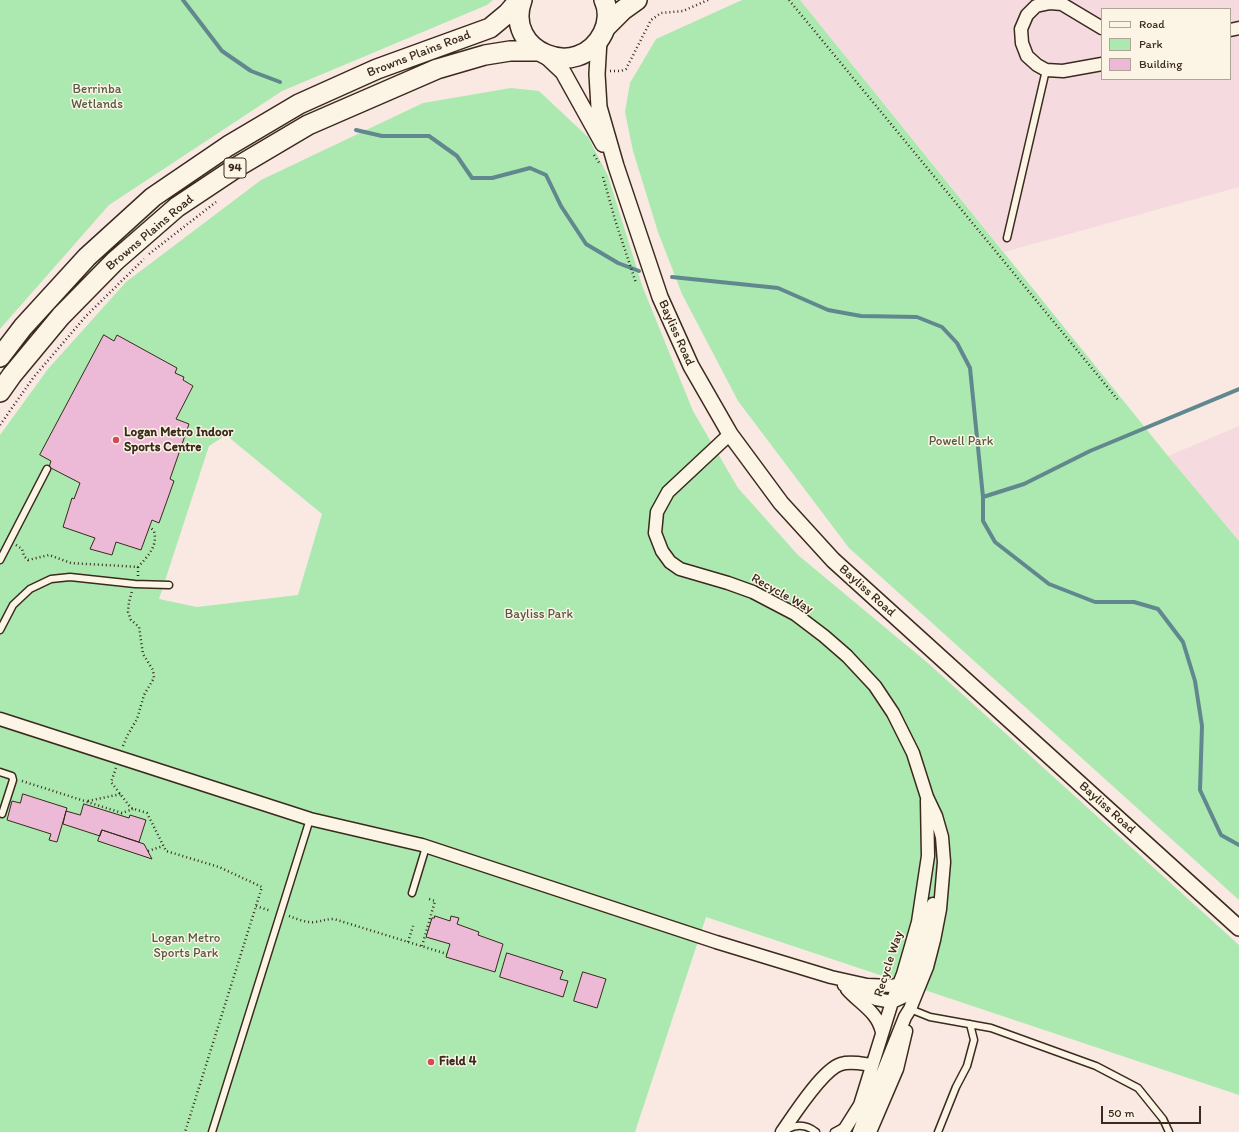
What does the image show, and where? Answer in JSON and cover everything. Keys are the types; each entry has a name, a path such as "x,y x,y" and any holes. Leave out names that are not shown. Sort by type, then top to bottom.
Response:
{"main road":[{"name":"Browns Plains Road","path":"0,356 23,327 87,257 153,196 228,146 300,104 377,69 490,28 508,13 519,0"},
{"path":"522,0 519,18 522,30 528,42 542,53"},
{"path":"602,34 607,15 604,0"},
{"name":"94","path":"542,53 560,59 575,57 588,51 623,10 637,0"},
{"name":"Browns Plains Road","path":"0,392 12,375 61,316 116,261 177,207 237,167 308,125 437,69 486,55 510,51 542,53"}],"street":[{"path":"1101,27 1062,4 1050,3 1036,6 1027,15 1021,30 1022,43 1028,56 1037,65 1046,70 1063,71 1101,64"},
{"name":"Bayliss Road","path":"602,34 597,74 599,107 616,166 660,297 690,366 730,434 781,503 833,560 1239,928"},
{"name":"Bayliss Road","path":"542,53 563,72 616,166"},
{"name":"Recycle Way","path":"730,434 668,492 657,512 655,533 662,550 670,562 680,569 753,592 795,614 847,656 874,686 893,713 913,753 927,797 936,816 942,837 944,869 940,910 934,940 927,967 910,1009"},
{"path":"0,719 310,819 426,846 716,942 831,977 867,985 892,986 899,984"},
{"name":"Recycle Way","path":"845,1129 860,1105 918,922 928,856 927,797"},
{"path":"831,977 842,984 876,999 892,1002 903,997 908,990 923,946 944,869"},
{"path":"842,984 875,1016 880,1024 882,1032"},
{"path":"859,1132 905,1017 910,1009"},
{"path":"870,1132 897,1069 910,1020 910,1009"},
{"path":"783,1132 797,1110 830,1071 841,1064 856,1063 872,1066"}],"lane":[{"path":"1007,238 1046,70"},
{"path":"0,560 47,469"},
{"path":"0,630 13,605 30,589 51,579 70,577 135,584 169,585"},
{"path":"0,772 12,776 2,814"},
{"path":"212,1132 310,819"},
{"path":"412,893 426,846"},
{"path":"910,1009 930,1017 991,1028 1096,1066 1138,1088 1162,1119 1169,1132"},
{"path":"938,1132 956,1087 968,1066 974,1040 970,1024"},
{"path":"783,1132 793,1126 811,1128 816,1132"},
{"path":"834,1132 845,1129"}],"path":[{"path":"597,74 608,71 621,71 626,68 651,20 661,13 683,11 708,0"},
{"path":"789,0 1118,400"},
{"path":"592,150 600,164 616,223 636,283"},
{"path":"0,425 33,378 86,316 146,257 221,199"},
{"path":"138,577 138,567 150,553 155,542 154,531 150,527"},
{"path":"9,541 22,549 24,556 28,560 49,555 71,563 138,567"},
{"path":"122,750 127,736 137,719 144,695 154,678 153,670 143,654 139,627 131,620 128,612 132,591"},
{"path":"117,766 111,782 131,808 147,813 166,851 218,867 262,887 185,1132"},
{"path":"12,778 122,813 134,809"},
{"path":"87,801 121,794"},
{"path":"148,851 163,846"},
{"path":"422,946 435,901 429,899"},
{"path":"256,906 272,911"},
{"path":"289,916 307,922 334,918 447,954"},
{"path":"408,942 414,923"}],"shaded area":[{"path":"800,0 1239,0 1239,187 1004,252"},
{"path":"1239,426 1239,541 1168,456"}],"green space":[{"name":"Berrinba Wetlands","path":"0,0 493,0 487,5 282,91 109,205 0,329"},
{"name":"Powell Park","path":"742,0 800,0 1168,456 1239,541 1239,900 849,548 738,401 682,294 658,232 633,151 625,112 630,83 656,39"},
{"name":"Bayliss Park","path":"511,88 539,91 588,137 608,176 643,288 693,411 738,488 798,555 929,664 1239,945 1239,1095 706,917 635,1132 0,1132 0,435 48,369 126,282 261,180 423,103","holes":["226,435 322,514 298,595 197,607 159,599 209,446"]}],"building":[{"name":"Logan Metro Indoor Sports Centre","path":"104,335 114,341 117,335 177,368 175,373 184,377 183,380 193,386 176,419 189,424 170,479 174,481 159,523 152,520 141,550 116,542 112,555 90,549 95,538 63,527 72,498 74,499 80,483 49,467 51,461 40,455"},
{"path":"23,794 67,808 57,842 49,840 51,834 7,820 12,801 20,803"},
{"path":"84,804 129,818 130,815 146,820 139,842 102,830 100,836 63,824 66,811 80,815"},
{"path":"102,830 144,844 152,859 98,841"},
{"path":"435,916 450,921 451,916 459,918 457,924 479,932 478,935 503,944 495,972 446,957 450,944 426,937 432,918"},
{"path":"507,953 563,971 560,979 568,981 563,997 500,977"},
{"path":"583,972 606,979 597,1008 574,1001"}],"waterway":[{"path":"183,0 222,51 251,71 280,82"},
{"path":"356,130 382,136 429,136 457,156 472,178 492,178 530,168 546,175 561,206 586,244 618,263 639,271"},
{"path":"672,277 778,288 828,310 861,316 917,317 942,327 957,343 970,368 983,497 983,521 995,542 1049,584 1095,602 1134,602 1158,609 1183,642 1195,681 1202,726 1200,790 1221,835 1239,845"},
{"path":"983,497 1024,484 1090,451 1239,389"}],"place":[{"name":"Logan Metro Indoor Sports Centre","path":"116,440"},
{"name":"Field 4","path":"431,1062"}],"park label":[{"name":"Logan Metro Sports Park","path":"186,946"}]}
